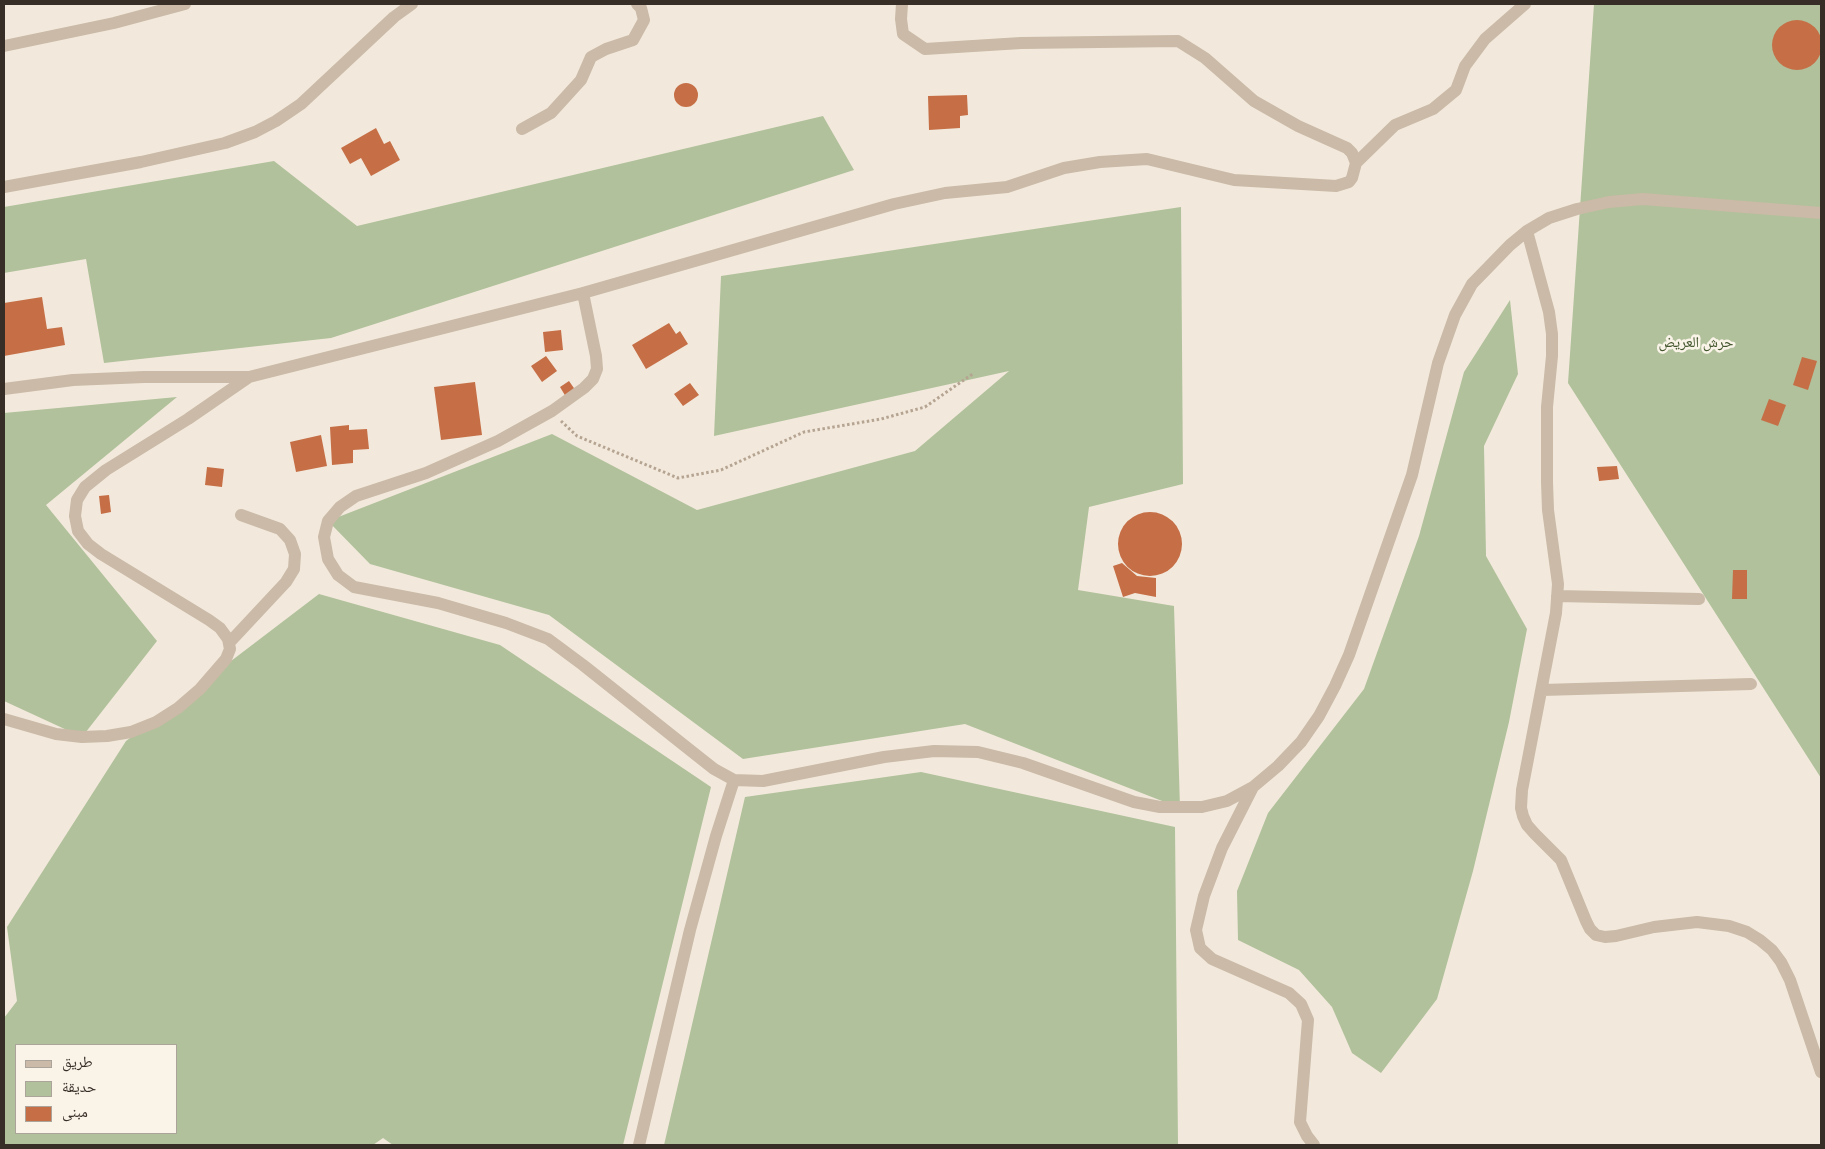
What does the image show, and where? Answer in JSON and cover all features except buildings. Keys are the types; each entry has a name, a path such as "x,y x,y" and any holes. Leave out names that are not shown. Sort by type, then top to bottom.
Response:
{"street":[{"path":"4,46 114,23 185,4"},
{"path":"4,187 150,160 225,143 255,132 276,121 301,104 388,23 412,4"},
{"path":"522,129 551,113 581,80 591,56 633,40 644,20 641,8 636,4"},
{"path":"902,4 903,34 925,49 1021,43 1178,41 1205,58 1254,101 1298,126 1347,148 1352,153 1356,163"},
{"path":"4,389 73,380 135,377 249,377 583,293 894,204 945,193 1007,187 1064,168 1100,162 1147,159 1234,180 1336,186 1349,182 1356,163 1395,125 1433,109 1456,90 1465,66 1485,39 1525,4"},
{"path":"583,293 596,356 597,368 593,379 584,388 552,411 498,441 426,473 356,496 340,507 328,521 324,537 328,559 338,575 354,587 438,603 506,623 548,639 701,759 734,780 764,781 884,758 934,751 978,752 1014,761 1134,802 1160,807 1202,807 1227,800 1253,788 1278,766 1301,742 1336,686 1349,655 1412,476 1438,363 1455,315 1472,284 1510,245 1527,231 1549,218 1609,202 1643,199 1821,213"},
{"path":"1527,231 1549,312 1552,334 1552,356 1547,407 1546,464 1548,510 1558,584 1556,613 1522,790 1521,808 1527,825 1561,860 1590,929 1596,935 1605,937 1616,936 1664,926 1697,922 1729,926 1747,932 1772,950 1782,962 1790,980 1821,1072"},
{"path":"4,719 56,734 82,738 131,732 156,722 178,708 200,689 226,659 230,649 229,643 228,638 220,628 100,554 88,544 78,531 74,516 77,500 85,487 106,470 188,419 249,377"},
{"path":"229,643 286,582 294,569 295,554 290,540 280,529 241,515"},
{"path":"1557,596 1699,599"},
{"path":"1542,690 1751,684"},
{"path":"638,1145 690,930 716,836 734,780"},
{"path":"1253,788 1222,848 1204,896 1196,930 1200,948 1212,960 1289,992 1301,1004 1308,1020 1300,1122 1314,1145"}],"path":[{"path":"552,411 577,436 678,478 722,470 804,432 881,418 924,407 974,373"}],"green space":[{"name":"حرش العريض","path":"1594,4 1821,4 1821,778 1568,383"},
{"path":"823,116 854,170 331,338 104,363 86,259 4,273 4,207 274,161 357,226"},
{"path":"1181,207 1183,484 1089,507 1078,590 1174,606 1180,808 965,724 743,759 549,615 370,564 328,521 552,434 697,510 915,451 1009,371 714,436 721,276"},
{"path":"1510,300 1518,374 1484,446 1486,556 1527,629 1509,722 1473,871 1437,999 1381,1073 1352,1053 1332,1007 1299,970 1238,940 1237,891 1268,813 1364,689 1419,536 1464,372"},
{"path":"177,397 46,505 157,641 82,737 4,701 4,413"},
{"path":"319,594 500,645 711,787 623,1145 393,1145 383,1138 373,1145 4,1145 4,1018 17,1001 7,927 126,741"},
{"path":"921,772 1175,827 1178,1145 664,1145 745,797"}]}
